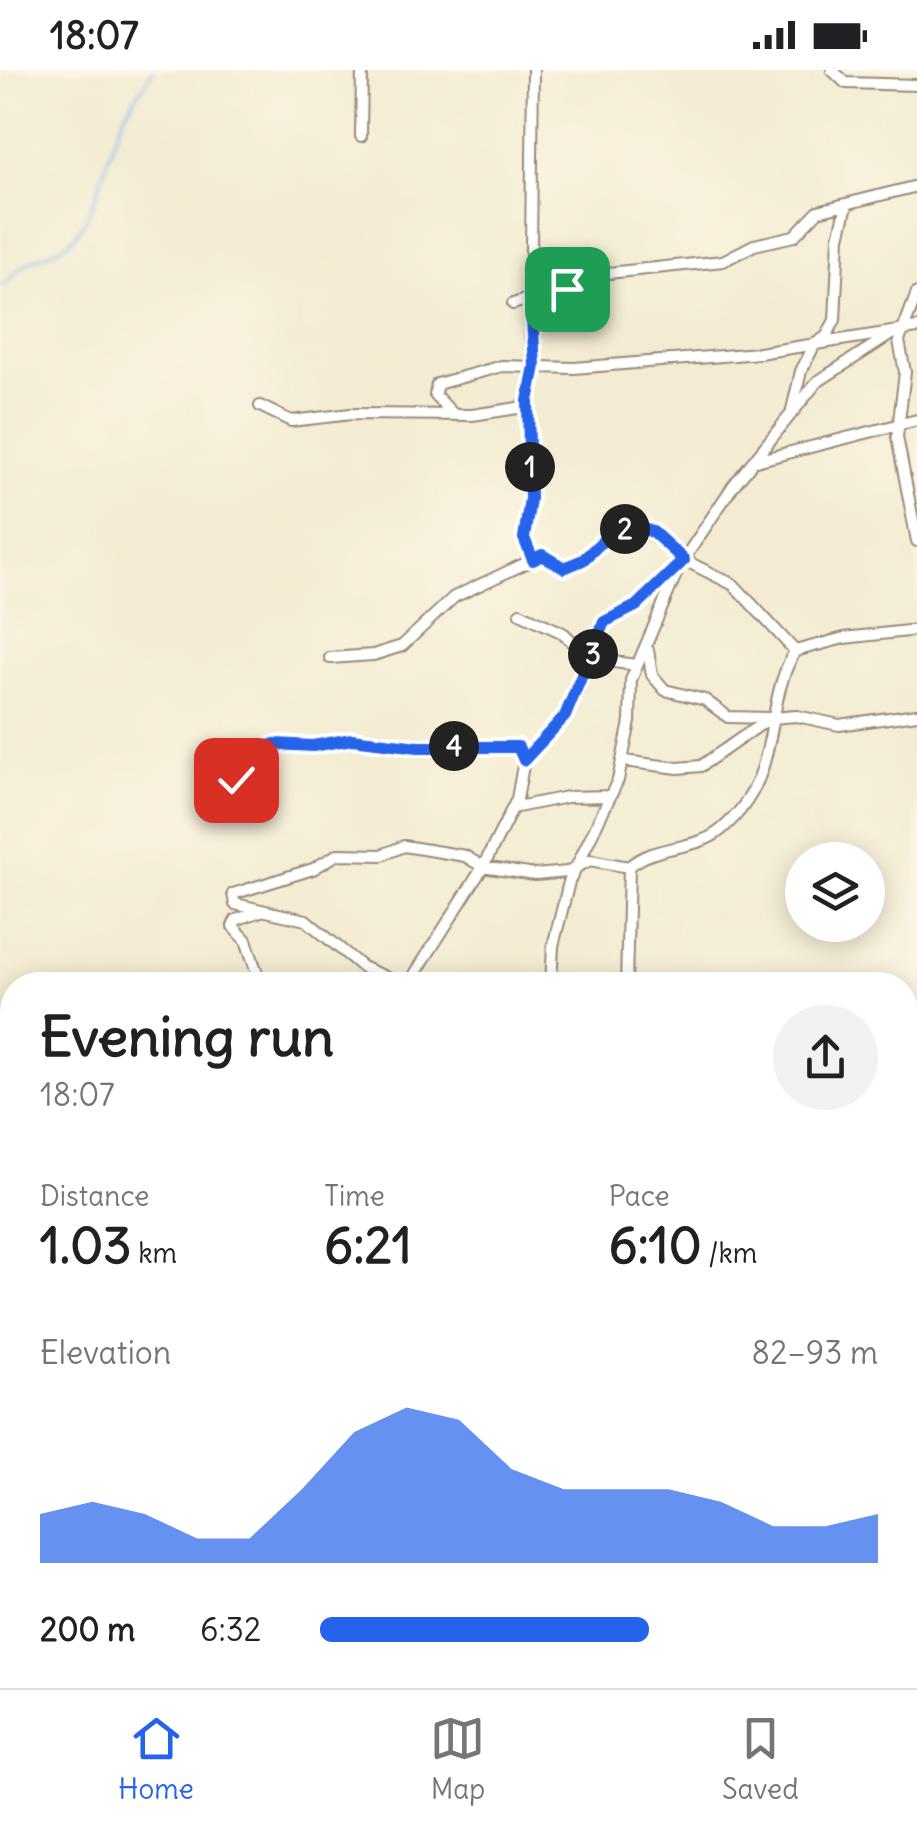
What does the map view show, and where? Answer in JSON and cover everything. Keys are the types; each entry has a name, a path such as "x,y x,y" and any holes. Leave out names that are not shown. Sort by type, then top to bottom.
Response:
{"street":[{"path":"361,136 362,70"},
{"path":"533,70 531,300 535,366 528,401 530,499 524,538 533,560"},
{"path":"832,70 846,83 917,85"},
{"path":"513,304 608,273 723,261 754,244 794,236 818,211 917,186"},
{"path":"792,411 793,396 814,344 826,337 835,320 839,237 848,204"},
{"path":"917,293 899,330 899,353 905,372 898,426 917,541"},
{"path":"454,415 436,395 439,382 500,366 574,368 814,344 917,328"},
{"path":"415,972 457,913 475,874 484,867 512,808 524,760 565,716 604,622 636,606 682,562 752,462 816,382 899,330"},
{"path":"844,364 857,337"},
{"path":"260,406 291,421 351,414 454,415 512,409 528,401"},
{"path":"752,462 917,420"},
{"path":"330,658 373,656 402,646 454,596 542,555 564,568 583,560 613,531 637,527 653,532 682,562 734,585 795,651"},
{"path":"551,972 552,946 568,882 603,819 624,761 628,690 682,562"},
{"path":"520,613 563,633 590,659 638,665"},
{"path":"795,651 844,638 917,630"},
{"path":"648,649 652,675 665,690 705,700 728,717 797,716 848,725 917,714"},
{"path":"374,972 362,967 306,920 235,904 233,894 313,870 349,852 382,855 404,846 466,856 484,867 534,875 567,872 590,860 629,866 640,857 686,846 727,826 767,762 772,718 795,651"},
{"path":"624,761 678,768 702,766 772,718"},
{"path":"235,794 238,772 253,751 275,744 313,746 360,739 418,747 485,744 518,747 524,760"},
{"path":"589,796 603,819"},
{"path":"512,808 610,796"},
{"path":"626,972 629,866"},
{"path":"256,972 246,940 234,928 236,920 261,911"}],"waterway":[{"path":"0,285 25,265 72,239 79,230 124,116 153,70"}],"route":[{"path":"236,780 253,751 275,744 313,746 360,739 418,747 485,744 518,747 524,760 565,716 604,622 636,606 684,560 653,532 637,527 613,531 583,560 564,568 542,555 533,560 527,549 524,530 530,499 528,401 535,366 530,337 531,300 567,289"}]}
